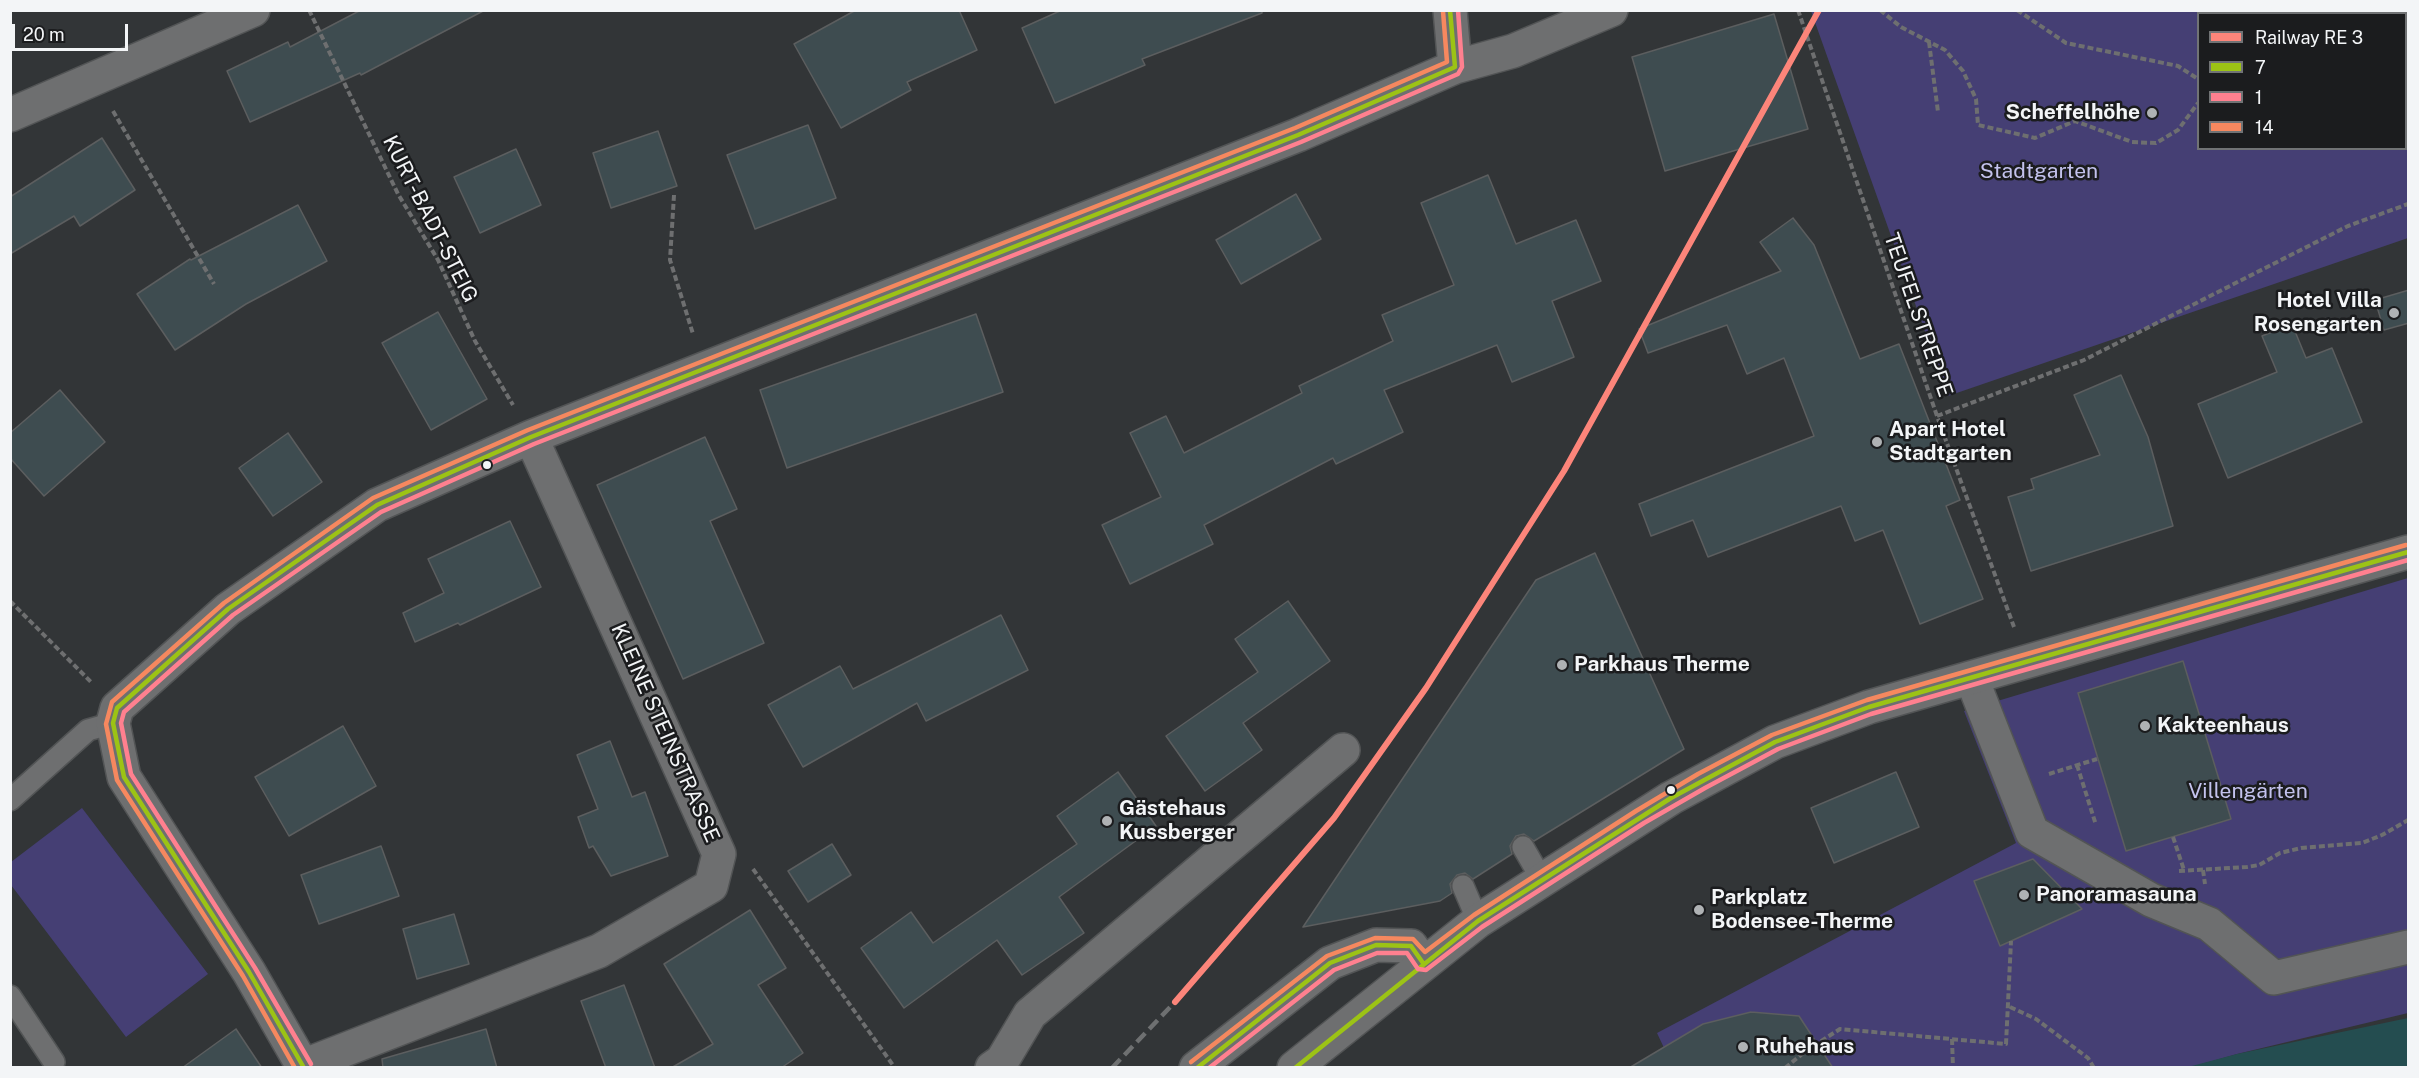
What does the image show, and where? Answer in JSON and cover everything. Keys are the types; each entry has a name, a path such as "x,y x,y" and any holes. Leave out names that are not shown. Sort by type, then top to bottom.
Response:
{"street":[{"path":"10,115 253,10"},
{"path":"1450,10 1455,67"},
{"path":"304,1067 249,972 124,777 115,715 228,609 377,505 531,437 1287,140 1455,67 1513,51 1611,10"},
{"name":"KLEINE STEINSTRASSE","path":"304,1067 599,951 711,886 719,854 531,437"},
{"path":"1294,1068 1478,921 1671,798 1775,742 1869,707 2409,552"},
{"path":"1972,679 2032,832 2151,900 2209,924 2274,978 2409,947"},
{"path":"1003,1065 1030,1014 1343,750"},
{"path":"1196,1068 1330,963 1376,945 1411,946 1423,963"}],"lane":[{"path":"10,800 88,730 115,715"},
{"path":"1523,847 1542,880"},
{"path":"1463,886 1478,921"},
{"path":"10,996 54,1062"}],"path":[{"name":"KURT-BADT-STEIG","path":"309,10 399,194 438,260 475,341 531,437"},
{"name":"TEUFELSTREPPE","path":"1798,10 1937,416 2027,661"},
{"path":"1880,10 1901,27 1945,50 1963,71 1976,99 1978,125 2035,138 2075,121 2132,142 2156,143 2178,130 2197,106"},
{"path":"2017,10 2066,43 2178,66 2197,78"},
{"path":"1929,42 1938,112"},
{"path":"94,79 214,284"},
{"path":"674,195 670,260 687,320 706,368"},
{"path":"1937,416 2084,360 2348,226 2409,204"},
{"path":"10,601 115,715"},
{"path":"2013,784 2097,759"},
{"path":"2077,765 2119,882 2184,870 2229,870 2259,865 2280,853 2301,848 2362,843 2409,820"},
{"path":"2173,837 2184,870"},
{"path":"719,854 756,870 896,1068"},
{"path":"1785,1068 1807,1050 1840,1029 2006,1044 2010,1007 2011,941"},
{"path":"2010,1007 2036,1019 2088,1058 2094,1068"},
{"path":"1952,1039 1953,1068"},
{"path":"1807,1050 1812,1056"}],"green space":[{"name":"Stadtgarten","path":"1811,11 2408,11 2408,238 1948,396"},
{"name":"Villengärten","path":"2408,578 2408,1013 2188,1068 1673,1067 1657,1033 2016,843 1964,711"},
{"path":"82,808 208,974 126,1037 11,885 11,862"}],"water":[{"path":"2408,1018 2408,1067 2188,1067 2237,1054"}],"building":[{"path":"361,10 485,10 361,75 360,73 250,122 227,71 288,42 290,47"},
{"path":"856,10 959,10 977,50 907,82 911,90 841,128 794,44"},
{"path":"1062,10 1262,10 1262,13 1142,59 1145,65 1055,103 1022,28"},
{"path":"1774,14 1808,129 1665,171 1632,57"},
{"path":"808,125 836,198 755,229 727,155"},
{"path":"658,131 677,186 611,208 593,153"},
{"path":"102,138 135,190 80,226 74,216 10,254 10,197"},
{"path":"516,149 541,205 480,233 454,177"},
{"path":"1488,175 1516,244 1576,220 1601,281 1552,301 1574,357 1512,382 1497,345 1384,390 1403,432 1336,464 1333,458 1204,525 1213,544 1130,584 1102,525 1161,497 1130,433 1166,416 1184,453 1302,393 1299,386 1393,341 1382,315 1454,285 1421,203"},
{"path":"1296,194 1321,239 1241,284 1216,240"},
{"path":"298,205 327,261 246,304 175,350 137,294 190,259"},
{"path":"1793,218 1814,245 1860,359 1899,344 1960,500 1946,506 1983,599 1920,624 1883,530 1855,541 1841,506 1708,557 1693,520 1651,536 1639,504 1814,436 1784,358 1747,374 1727,325 1648,353 1639,329 1781,271 1760,242"},
{"name":"Hotel Villa Rosengarten","path":"2409,290 2409,323 2384,330 2375,300"},
{"path":"438,312 487,399 431,430 382,343"},
{"path":"976,314 1003,392 787,468 760,390"},
{"path":"2292,324 2306,358 2332,348 2362,422 2228,478 2198,404 2277,372 2262,336"},
{"path":"2121,375 2148,437 2173,526 2031,571 2008,497 2034,489 2031,479 2100,455 2074,395"},
{"path":"60,390 105,442 44,496 10,458 10,433"},
{"path":"288,433 322,482 273,516 239,468"},
{"path":"705,437 737,509 710,521 764,643 683,679 597,485"},
{"path":"510,521 541,587 460,625 458,623 415,642 403,613 444,593 428,559"},
{"name":"Parkhaus Therme","path":"1595,553 1684,749 1534,841 1524,834 1516,836 1510,846 1512,854 1473,879 1465,873 1457,875 1450,884 1452,893 1440,901 1303,927 1536,580"},
{"path":"1288,601 1330,661 1243,723 1262,750 1205,791 1166,736 1258,672 1235,639"},
{"path":"1001,615 1028,670 926,721 917,703 803,767 768,705 840,666 853,689"},
{"name":"Kakteenhaus","path":"2183,661 2231,819 2126,851 2078,693"},
{"path":"343,726 376,786 289,836 255,777"},
{"path":"610,741 632,797 645,792 668,856 611,876 593,846 589,848 578,817 598,809 577,755"},
{"path":"1118,772 1156,826 1059,897 1084,933 1022,975 997,940 904,1008 861,948 911,912 933,943 1077,844 1057,816"},
{"path":"1896,772 1919,827 1834,863 1811,808"},
{"path":"832,844 851,875 808,902 788,871"},
{"path":"381,846 399,896 319,924 301,875"},
{"name":"Panoramasauna","path":"2033,859 2082,909 2000,946 1974,881"},
{"path":"750,910 786,968 758,985 803,1053 781,1068 671,1068 713,1044 664,964"},
{"path":"454,914 469,964 417,979 403,929"},
{"path":"624,985 655,1068 606,1068 581,1001"},
{"name":"Ruhehaus","path":"1751,1012 1799,1016 1833,1068 1629,1068 1703,1024"},
{"path":"236,1029 262,1068 182,1068"},
{"path":"486,1029 497,1068 383,1068 382,1059"}],"railway":[{"path":"1112,1068 1175,1002"}],"transit line":[{"name":"7","path":"304,1068 249,972 124,777 113,723 117,708 228,609 377,505 531,437 1298,135 1455,67 1450,10"},
{"name":"1","path":"311,1064 255,968 131,774 121,723 124,712 233,615 381,512 534,444 1301,142 1458,74 1462,67 1458,10"},
{"path":"1175,1002 1334,818 1426,688 1564,471 1819,10"},
{"name":"14","path":"295,1068 243,976 117,780 106,724 112,702 224,603 373,498 528,430 1295,128 1447,62 1443,11"},
{"name":"14","path":"1191,1062 1327,956 1375,938 1413,939 1425,952 1474,915 1636,811 1698,774 1772,735 1867,700 2406,545"},
{"name":"7","path":"1295,1068 1478,921 1671,798 1775,742 1869,707 2408,552"},
{"name":"1","path":"1209,1068 1334,970 1377,953 1407,953 1418,969 1426,970 1482,927 1644,823 1778,749 1871,714 2408,560"},
{"name":"7","path":"1197,1068 1330,963 1376,945 1411,946 1423,963"}],"place":[{"name":"Scheffelhöhe","path":"2152,113"},
{"name":"Hotel Villa Rosengarten","path":"2394,313"},
{"name":"Apart Hotel Stadtgarten","path":"1877,442"},
{"name":"Parkhaus Therme","path":"1562,665"},
{"name":"Kakteenhaus","path":"2145,726"},
{"name":"Gästehaus Kussberger","path":"1107,821"},
{"name":"Panoramasauna","path":"2024,895"},
{"name":"Parkplatz Bodensee-Therme","path":"1699,910"},
{"name":"Ruhehaus","path":"1743,1047"}]}
